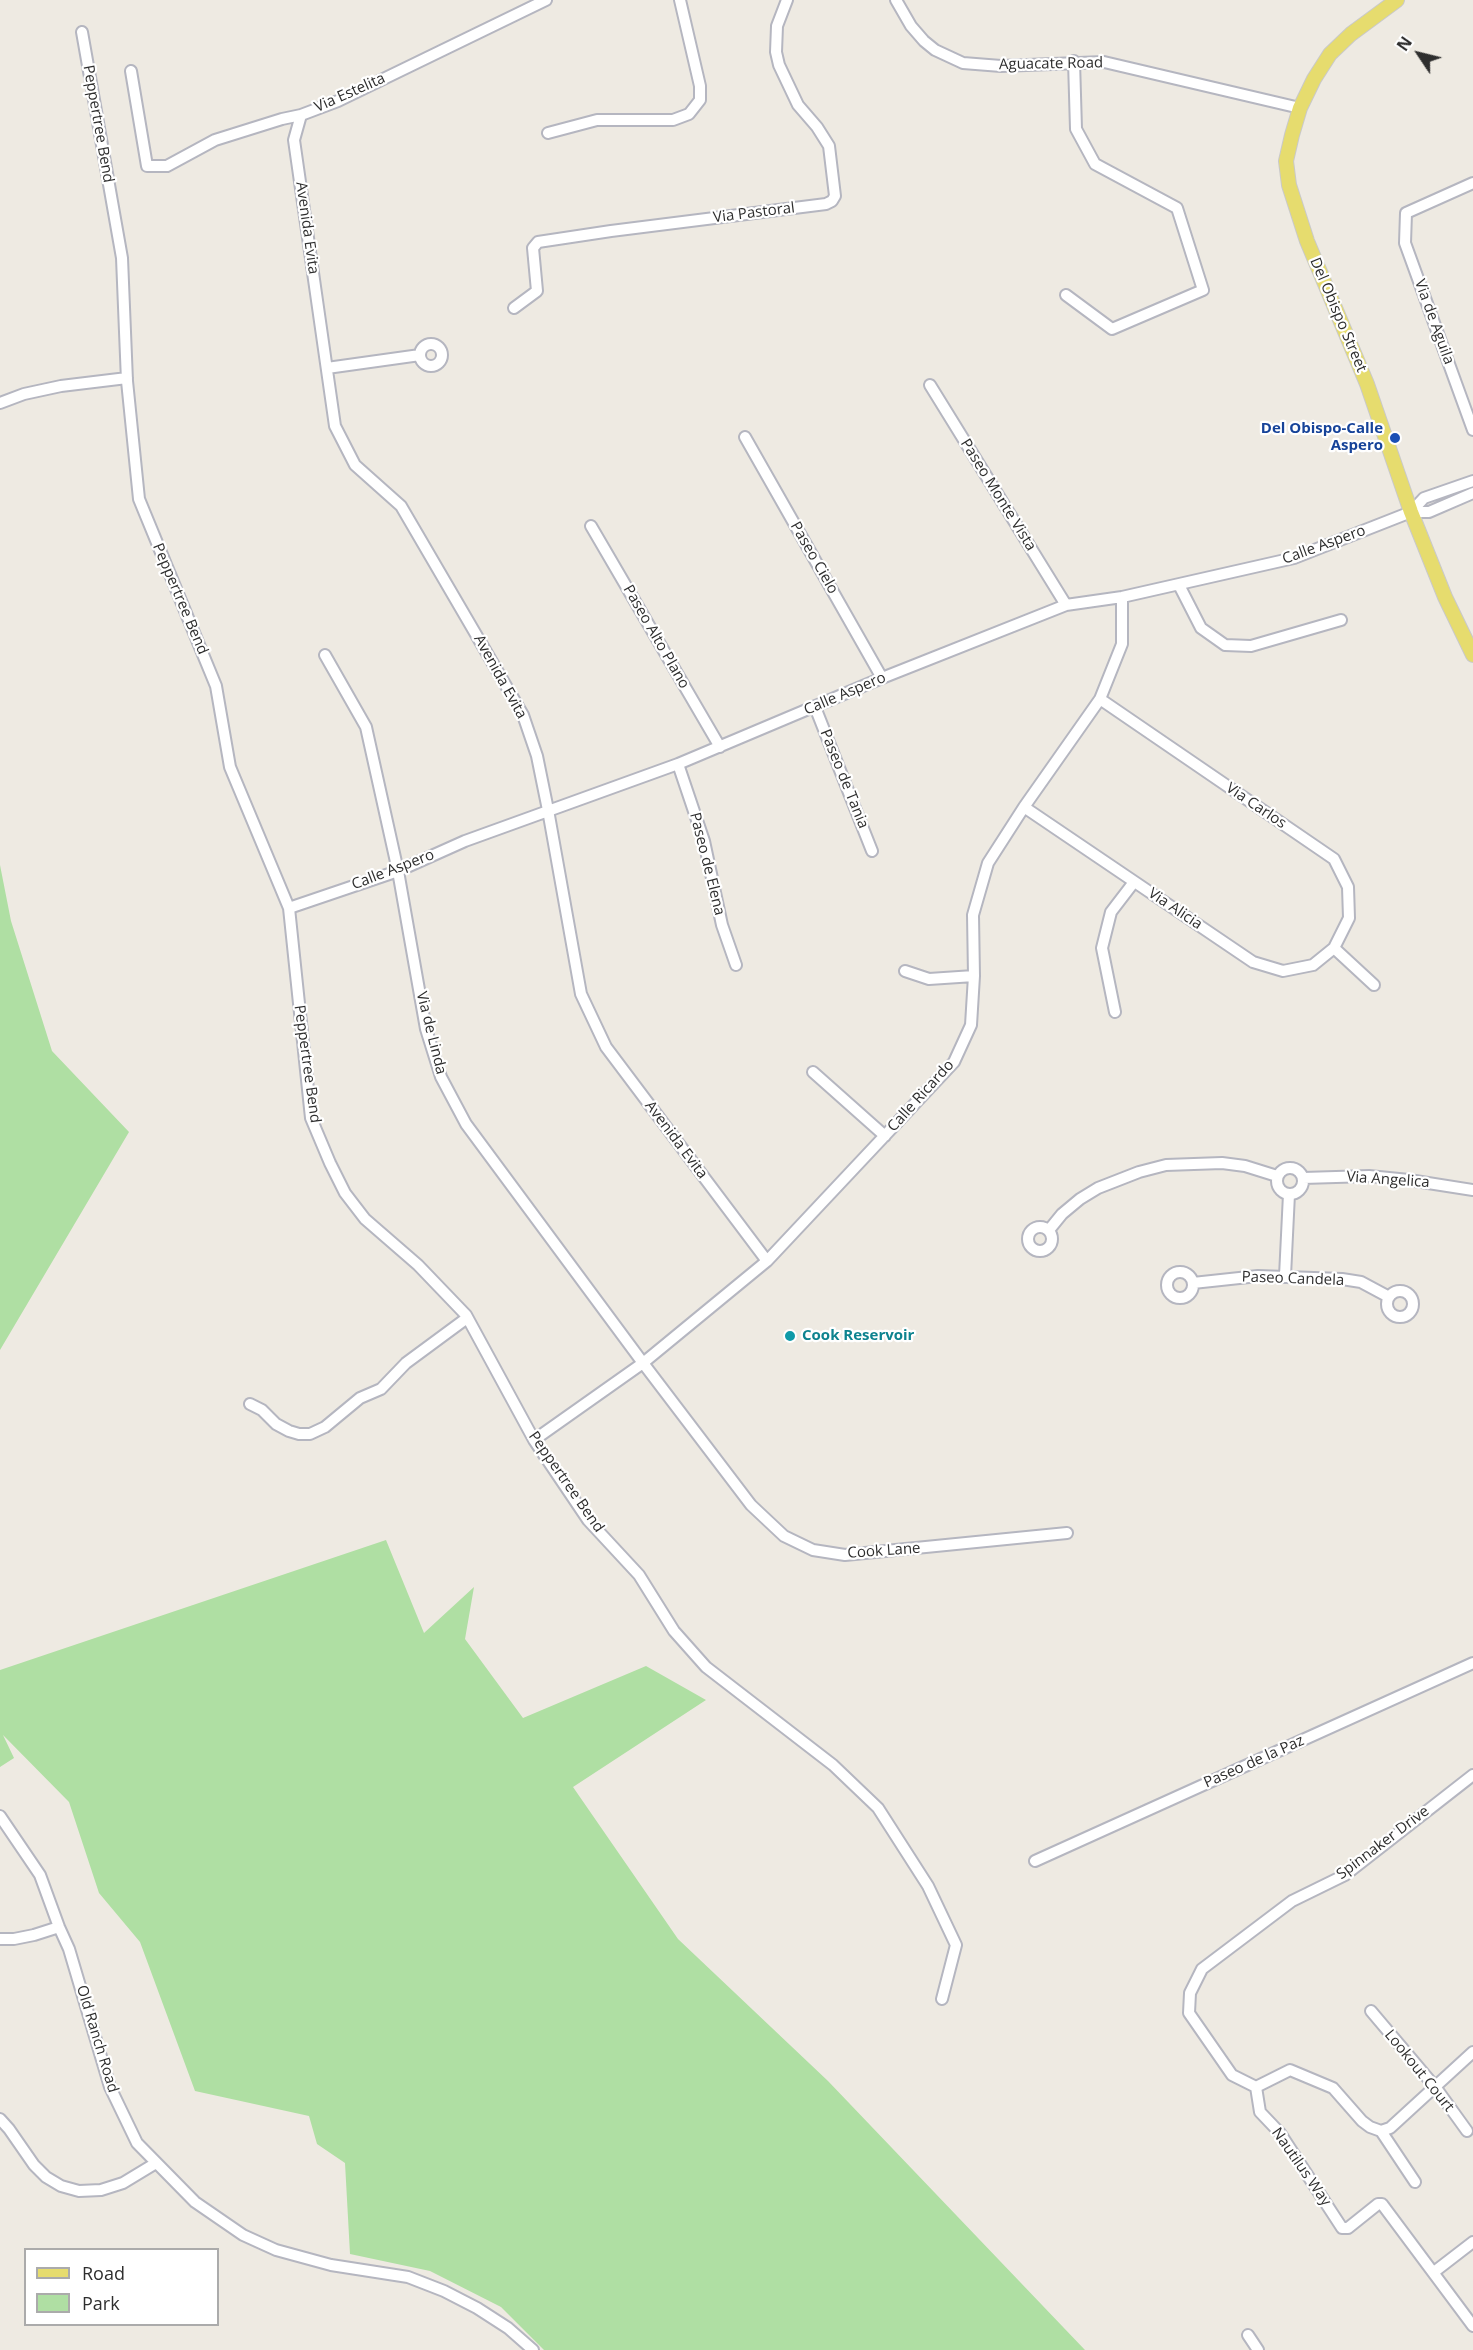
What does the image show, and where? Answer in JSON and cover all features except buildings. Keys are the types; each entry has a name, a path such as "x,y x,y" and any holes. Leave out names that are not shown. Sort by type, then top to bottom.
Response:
{"main road":[{"name":"Del Obispo Street","path":"1397,0 1379,5 1330,54 1314,79 1300,108 1286,161 1289,185 1307,241 1366,384 1411,512 1445,597 1473,655"}],"street":[{"name":"Via Estelita","path":"131,71 147,166 166,166 214,140 338,101 546,0"},
{"path":"548,133 597,120 673,120 689,114 700,100 700,86 680,0"},
{"name":"Via Pastoral","path":"514,308 537,291 533,248 538,242 826,204 832,201 835,196 829,146 817,127 798,105 779,65 776,52 777,26 787,0"},
{"name":"Aguacate Road","path":"896,0 911,26 924,41 935,50 963,63 1001,66 1074,61 1104,62 1300,108"},
{"name":"Peppertree Bend","path":"82,32 122,258 127,378 139,499 216,686 230,767 289,908 311,1118 330,1163 345,1193 365,1219 418,1265 467,1318 534,1440 588,1520 639,1575 674,1631 706,1667 834,1764 878,1808 928,1886 956,1945 942,1999"},
{"path":"1066,295 1112,329 1203,290 1177,208 1095,164 1076,129 1074,61"},
{"name":"Avenida Evita","path":"301,114 294,140 335,426 355,465 401,506 523,715 537,756 581,994 606,1047 767,1261"},
{"name":"Via de Aguila","path":"1473,183 1406,213 1406,243 1473,430"},
{"path":"327,368 420,354"},
{"path":"0,403 24,394 61,386 127,378"},
{"name":"Paseo Monte Vista","path":"930,385 1066,605"},
{"name":"Paseo Cielo","path":"745,437 882,678"},
{"name":"Calle Aspero","path":"1411,512 1424,498 1473,481"},
{"name":"Calle Aspero","path":"289,908 398,871 465,841 678,764 882,678 1066,605 1122,597 1294,558 1411,512 1429,512 1473,493"},
{"name":"Paseo Alto Plano","path":"591,526 720,747"},
{"path":"1179,585 1201,628 1225,645 1251,646 1341,620"},
{"name":"Calle Ricardo","path":"534,1440 643,1363 767,1261 954,1062 971,1025 974,976 973,915 988,862 1100,699 1122,644 1122,597"},
{"name":"Via de Linda","path":"325,654 366,727 398,871 426,1029 441,1077 466,1124 643,1363"},
{"name":"Via Carlos","path":"1100,699 1334,859 1348,887 1349,918 1334,948"},
{"name":"Paseo de Tania","path":"815,707 872,851"},
{"name":"Paseo de Elena","path":"678,764 704,841 722,925 736,965"},
{"name":"Via Alicia","path":"1024,807 1253,962 1283,971 1313,965 1334,948"},
{"path":"1115,1012 1102,948 1111,912 1134,882"},
{"path":"1334,948 1374,985"},
{"path":"905,971 929,979 974,976"},
{"path":"813,1072 885,1136"},
{"name":"Via Angelica","path":"1049,1230 1062,1214 1098,1188 1139,1172 1166,1165 1222,1163 1245,1166 1277,1176 1282,1169 1291,1167 1299,1170 1303,1178 1369,1176 1473,1190"},
{"path":"1277,1176 1276,1184 1281,1191 1289,1194 1300,1190 1303,1178"},
{"path":"1285,1276 1289,1194"},
{"name":"Paseo Candela","path":"1193,1283 1238,1277 1285,1276 1342,1279 1361,1282 1389,1297"},
{"path":"250,1404 262,1410 276,1424 289,1431 310,1434 325,1426 360,1398 381,1389 406,1363 467,1318"},
{"name":"Cook Lane","path":"643,1363 751,1505 784,1536 813,1550 856,1556 1067,1533"},
{"name":"Paseo de la Paz","path":"1035,1861 1473,1663"},
{"name":"Spinnaker Drive","path":"1256,2087 1232,2075 1189,2013 1190,1993 1202,1970 1292,1901 1345,1875 1473,1775"},
{"name":"Old Ranch Road","path":"0,1816 40,1875 69,1949 110,2087 138,2143 156,2163 195,2202 243,2235 276,2250 307,2260 408,2277 444,2291 508,2328 533,2350"},
{"path":"0,1939 34,1935 59,1927"},
{"name":"Lookout Court","path":"1371,2011 1436,2088 1467,2131"},
{"path":"1381,2132 1390,2128 1473,2052"},
{"path":"1256,2087 1290,2070 1333,2088 1362,2121 1381,2132 1415,2182"},
{"name":"Nautilus Way","path":"1256,2087 1260,2112 1280,2133 1342,2228 1348,2228 1378,2204 1382,2204 1434,2272"},
{"path":"0,2119 40,2171 61,2186 80,2192 100,2190 123,2183 156,2163"},
{"path":"1473,2242 1434,2272 1473,2326"},
{"path":"1248,2335 1258,2350"}],"green space":[{"path":"0,865 11,921 52,1051 129,1132 0,1350"},
{"path":"386,1540 424,1633 474,1587 465,1639 523,1718 646,1666 706,1700 573,1787 678,1939 828,2081 1085,2350 544,2350 501,2307 430,2271 350,2254 345,2163 317,2144 309,2116 195,2091 140,1942 99,1893 69,1802 3,1735 14,1758 0,1767 0,1670"}],"place":[{"name":"Del Obispo-Calle Aspero","path":"1395,438"},
{"name":"Cook Reservoir","path":"790,1336"}]}
